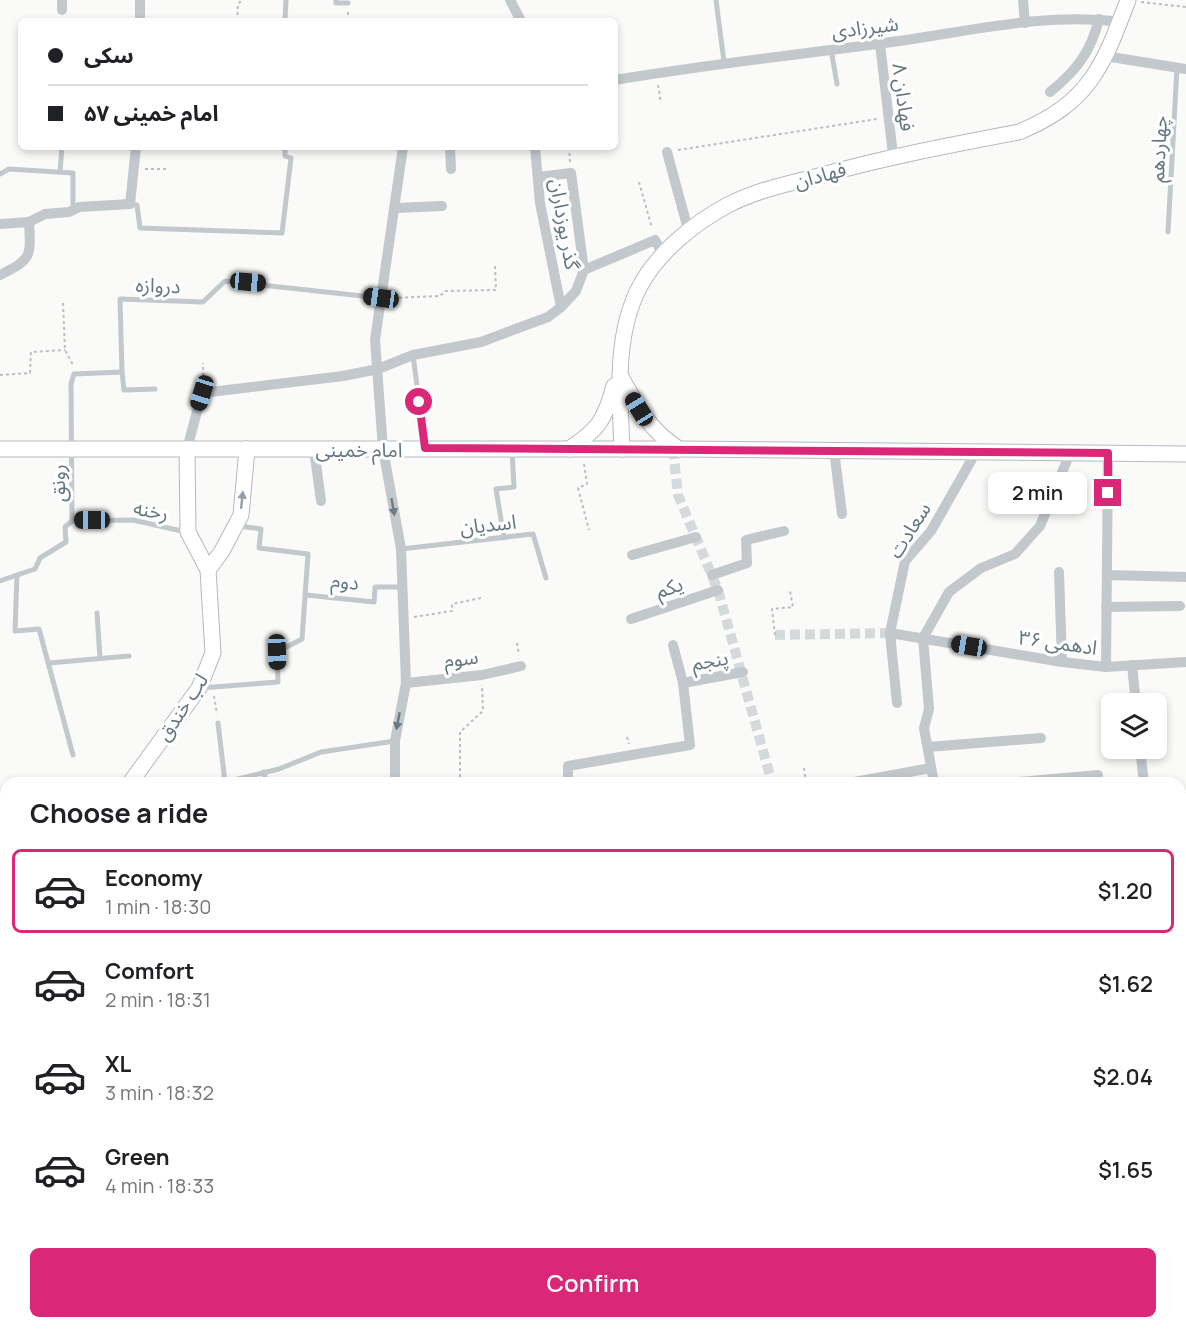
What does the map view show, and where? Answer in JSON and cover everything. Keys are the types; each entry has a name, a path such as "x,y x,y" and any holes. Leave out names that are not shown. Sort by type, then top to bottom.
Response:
{"street":[{"path":"140,0 140,18"},
{"path":"510,0 519,18"},
{"path":"1023,0 1025,23"},
{"name":"فهادان","path":"621,449 619,372 628,320 639,287 663,255 722,209 754,195 893,155 1019,132 1036,125 1077,99 1105,56 1128,0"},
{"path":"1050,92 1070,76 1084,60 1100,19"},
{"name":"شیرزادی","path":"618,80 724,62 880,44 1025,23 1100,19 1120,22"},
{"name":"فهادان ۸","path":"880,44 893,155"},
{"path":"1105,56 1182,69"},
{"path":"0,224 29,222 45,214 79,207 130,204 136,150"},
{"path":"395,777 394,741 406,683 401,549 383,449 375,340 403,150"},
{"path":"450,150 451,169"},
{"name":"گذر يوزداران","path":"535,150 540,203 561,307"},
{"path":"667,152 689,233"},
{"path":"187,449 202,393 343,376 378,369 413,355 481,342 548,317 561,307 576,291 584,270 571,173 538,177"},
{"path":"396,208 442,207"},
{"path":"0,275 25,263 30,253 29,222"},
{"path":"584,270 655,240 663,255"},
{"path":"575,449 596,430 606,415 619,372"},
{"path":"619,372 650,425 662,438 679,449"},
{"name":"امام خمینی","path":"0,449 425,448 1186,453"},
{"name":"لب خندق","path":"138,777 206,687 213,653 208,570 188,532 187,449"},
{"path":"208,570 222,551 241,515 247,449"},
{"path":"314,449 321,501"},
{"path":"834,450 842,514"},
{"name":"سعادت","path":"897,703 890,633 905,561 931,531 976,452"},
{"path":"933,777 924,728 928,709 923,638 949,592 981,568 1015,554 1040,526 1070,453"},
{"path":"1106,667 1108,453"},
{"path":"712,575 747,563 746,540 784,531"},
{"path":"632,555 696,537"},
{"path":"1059,572 1062,662"},
{"path":"1107,575 1186,578"},
{"name":"یکم","path":"632,619 718,590"},
{"path":"1106,607 1180,606"},
{"name":"ادهمی ۳۶","path":"890,633 1062,662 1106,667 1186,662"},
{"path":"568,777 568,766 690,746 683,683 673,645"},
{"path":"1132,665 1135,693"},
{"name":"سوم","path":"406,683 482,675 521,666"},
{"name":"پنجم","path":"683,683 743,672"},
{"path":"928,747 1041,738"},
{"path":"1141,759 1143,777"},
{"path":"882,777 931,768"},
{"path":"1087,777 1098,775"}],"lane":[{"path":"285,18 286,0"},
{"path":"336,0 336,3 348,3"},
{"path":"716,0 724,62"},
{"path":"831,49 837,84"},
{"name":"چهاردهم","path":"1168,232 1182,69"},
{"path":"60,172 62,150"},
{"path":"130,204 137,205 140,228 282,233 291,158 285,156 285,150"},
{"path":"0,174 9,169 73,172 73,210"},
{"name":"دروازه","path":"122,372 120,299 203,302 225,281 381,298"},
{"path":"413,355 425,448"},
{"path":"72,449 71,384 74,374 122,372 124,390 154,389"},
{"name":"رونق","path":"0,580 35,569 40,558 66,542 65,527 72,520 72,449"},
{"path":"504,538 496,489 514,487 512,449"},
{"name":"رخنه","path":"72,520 133,520 188,532"},
{"path":"206,687 278,682 277,652 302,639 308,554 259,548 261,529 236,525"},
{"name":"اسدیان","path":"401,549 533,534 546,578"},
{"path":"16,575 15,631 39,629 73,755"},
{"name":"دوم","path":"306,596 374,602 375,587 402,587"},
{"path":"97,613 100,658"},
{"path":"49,663 129,656"},
{"path":"218,723 222,777"},
{"path":"245,777 321,752 394,741"},
{"path":"264,772 265,777"}],"path":[{"path":"237,18 238,4 242,0"},
{"path":"1128,0 1186,7"},
{"path":"657,73 660,103"},
{"path":"667,152 889,117"},
{"path":"569,150 571,173"},
{"path":"134,168 166,169"},
{"path":"639,182 655,240"},
{"path":"381,298 440,296 445,291 496,290 495,266"},
{"path":"63,303 65,350 72,362 74,374"},
{"path":"0,375 30,373 31,352 65,350"},
{"path":"202,393 203,363"},
{"path":"575,449 587,484 578,488 589,530"},
{"path":"775,635 772,609 793,607 790,591"},
{"path":"404,619 452,611 452,604 481,598"},
{"path":"460,777 460,732 483,711 482,675"},
{"path":"206,687 218,723"},
{"path":"804,768 805,777"}],"tunnel":[{"path":"673,449 678,495 718,590 770,777"},
{"path":"775,635 890,633"}],"route":[{"path":"419,402 425,448 1108,453 1108,493"}]}
